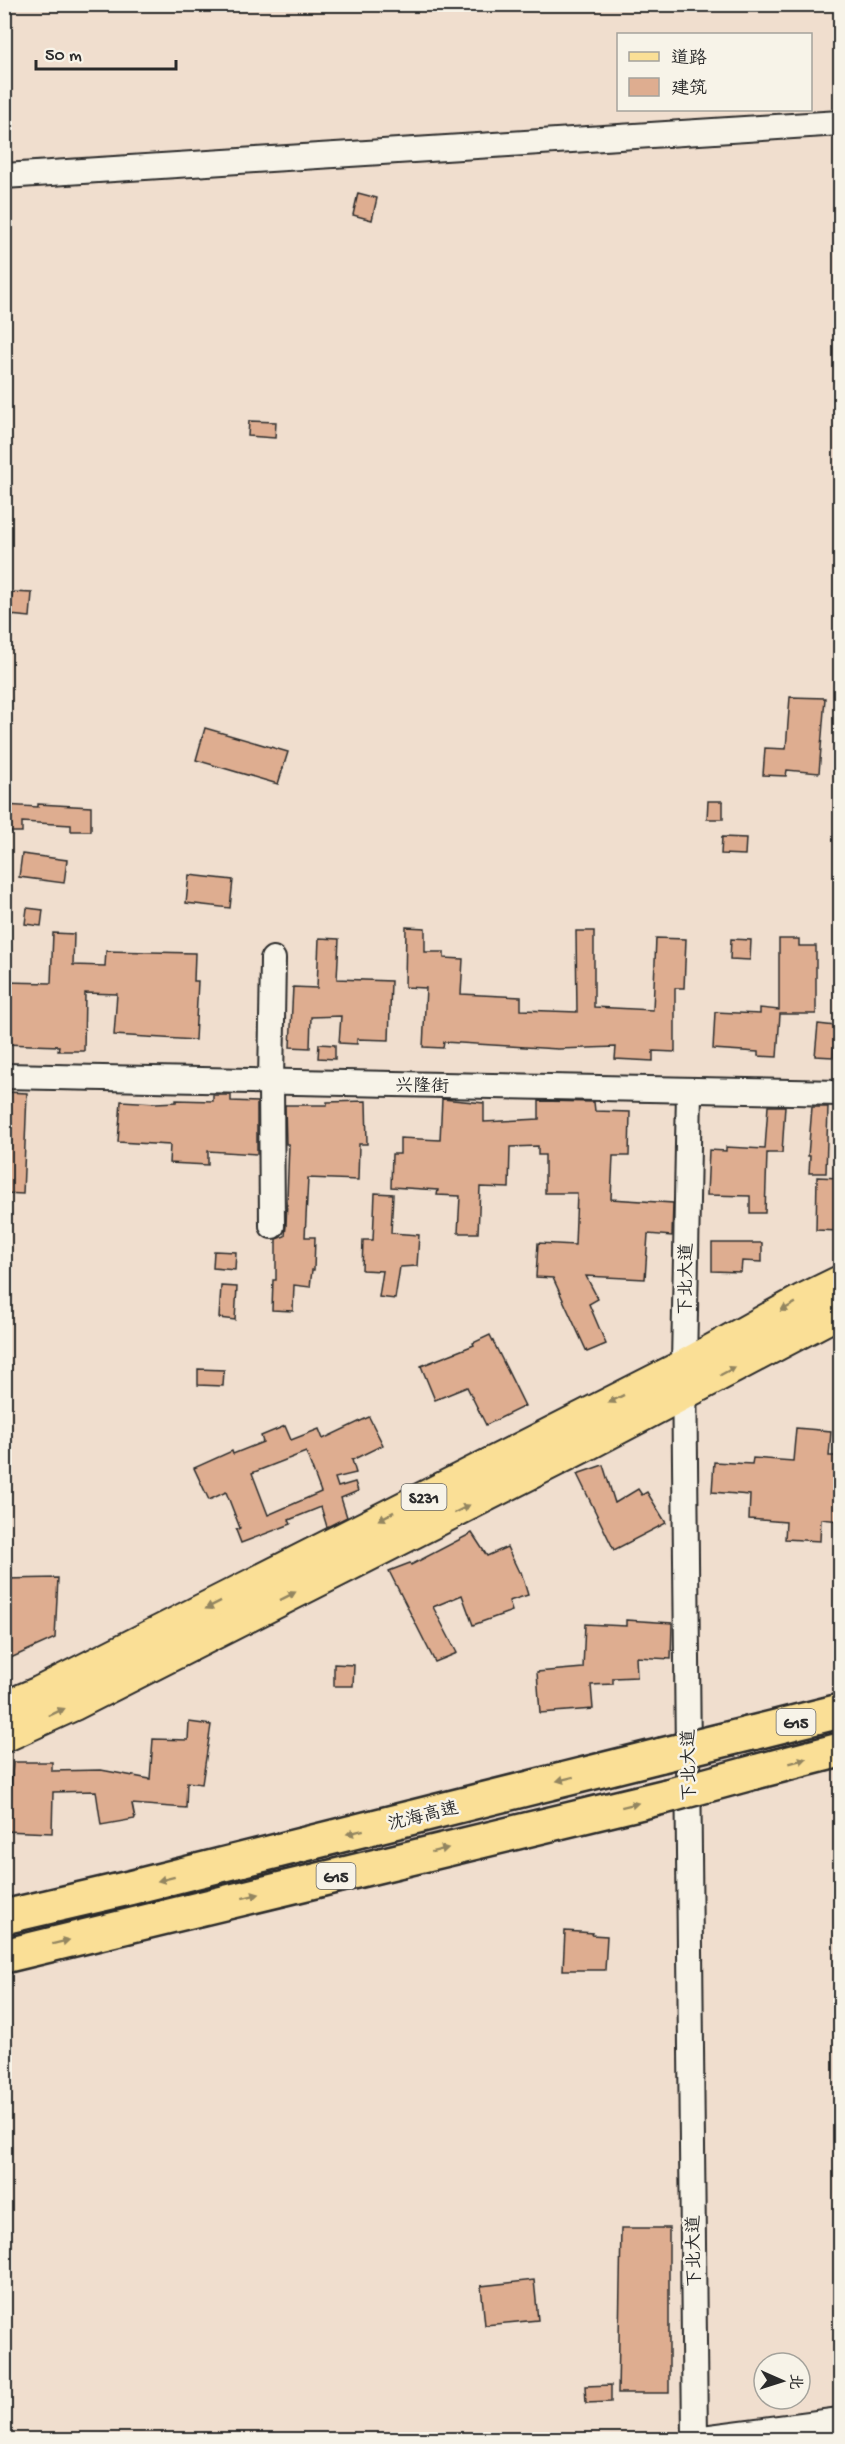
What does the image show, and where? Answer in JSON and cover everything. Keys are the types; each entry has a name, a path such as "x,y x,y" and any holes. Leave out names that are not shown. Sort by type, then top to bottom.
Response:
{"highway":[{"name":"沈海高速","path":"4,1917 141,1886 840,1710"},
{"name":"G15","path":"4,1956 667,1796 840,1750"}],"main road":[{"name":"S231","path":"4,1737 549,1465 684,1379 801,1300 840,1281"},
{"name":"S231","path":"4,1707 684,1379 840,1311"}],"street":[{"path":"4,176 840,123"},
{"path":"272,1226 273,959"},
{"name":"兴隆街","path":"4,1076 840,1093"},
{"name":"下北大道","path":"689,1090 684,1379 695,2439"},
{"path":"695,2439 840,2420"}],"building":[{"path":"358,193 377,198 372,220 353,215"},
{"path":"249,421 276,422 275,438 248,436"},
{"path":"12,592 32,593 30,617 10,615"},
{"path":"790,697 825,698 819,773 787,770 786,776 763,775 765,748 786,749"},
{"path":"205,728 288,752 278,784 196,760"},
{"path":"708,801 723,801 723,819 707,819"},
{"path":"38,804 91,807 91,831 71,831 71,825 22,822 22,832 4,832 4,805 38,807"},
{"path":"722,837 746,838 745,855 721,854"},
{"path":"22,854 67,860 64,883 19,877"},
{"path":"189,875 233,880 230,908 186,903"},
{"path":"27,908 43,910 41,926 25,924"},
{"path":"406,927 425,928 425,952 444,952 444,958 463,959 461,994 521,997 521,1010 577,1012 576,931 594,931 594,1007 653,1010 656,938 686,939 684,988 675,988 675,1052 653,1051 653,1061 615,1059 616,1047 558,1049 444,1042 443,1048 423,1047 426,988 405,987"},
{"path":"53,933 74,934 73,965 105,966 106,951 195,953 194,981 198,981 195,1040 114,1035 117,994 85,993 84,1051 58,1051 59,1046 4,1044 4,982 51,983"},
{"path":"319,938 339,939 337,979 391,981 389,1040 357,1039 357,1044 339,1043 341,1016 311,1017 310,1048 290,1047 293,987 317,988"},
{"path":"731,939 751,940 750,960 730,959"},
{"path":"779,939 799,939 799,946 816,946 816,1014 780,1014 777,1057 758,1056 758,1052 713,1049 715,1012 760,1014 760,1008 779,1010"},
{"path":"818,1024 835,1026 833,1057 815,1056"},
{"path":"319,1044 335,1045 335,1059 318,1058"},
{"path":"5,1092 27,1093 23,1194 4,1193"},
{"path":"213,1095 231,1095 231,1101 257,1102 257,1154 208,1151 208,1165 169,1163 170,1145 118,1142 121,1101 156,1103 176,1102 176,1100 213,1101"},
{"path":"442,1099 484,1103 484,1122 539,1119 539,1101 594,1102 595,1111 630,1112 629,1156 613,1156 611,1199 673,1203 672,1236 648,1234 645,1279 586,1276 598,1299 589,1304 606,1344 587,1352 553,1278 536,1277 538,1243 575,1245 577,1193 545,1193 545,1155 538,1155 538,1146 510,1147 509,1188 480,1187 478,1233 458,1233 460,1196 437,1195 438,1190 391,1187 392,1154 400,1154 400,1138 440,1140"},
{"path":"366,1101 367,1144 359,1144 358,1180 308,1178 305,1237 315,1237 314,1270 312,1270 310,1287 294,1285 293,1311 272,1310 273,1280 276,1280 276,1239 285,1236 286,1226 289,1144 286,1144 285,1105 327,1105 327,1102"},
{"path":"768,1106 785,1106 782,1153 767,1153 765,1213 750,1213 750,1196 707,1195 709,1150 726,1151 726,1147 765,1149"},
{"path":"812,1107 828,1107 826,1173 809,1173"},
{"path":"817,1177 840,1178 840,1231 816,1230"},
{"path":"375,1193 393,1194 391,1233 419,1235 417,1266 400,1267 395,1299 379,1297 383,1271 362,1270 363,1240 373,1240"},
{"path":"712,1243 762,1243 762,1262 742,1261 741,1272 712,1271"},
{"path":"214,1251 236,1252 235,1270 213,1268"},
{"path":"221,1286 237,1287 235,1320 219,1318"},
{"path":"490,1335 525,1406 486,1425 467,1387 435,1400 421,1366 474,1345 473,1343"},
{"path":"198,1369 224,1370 223,1386 198,1385"},
{"path":"369,1417 383,1445 352,1460 356,1473 335,1478 338,1487 355,1482 358,1491 341,1498 347,1517 327,1527 321,1507 289,1520 291,1524 241,1543 236,1530 240,1528 226,1492 209,1500 194,1468 232,1451 233,1454 263,1442 261,1436 285,1426 291,1440 319,1429 323,1439","holes":["306,1452 321,1492 268,1515 252,1473"]},
{"path":"796,1428 831,1431 829,1456 840,1456 840,1521 821,1519 820,1541 785,1539 786,1522 749,1519 750,1495 712,1492 714,1462 752,1464 753,1458 793,1461"},
{"path":"603,1465 615,1503 638,1489 642,1495 647,1492 666,1523 614,1550 577,1474"},
{"path":"472,1533 487,1556 507,1547 521,1572 528,1595 509,1601 512,1611 473,1625 462,1595 433,1607 457,1653 435,1662 389,1571 410,1563 411,1565"},
{"path":"58,1578 55,1638 4,1661 4,1579"},
{"path":"626,1620 672,1623 671,1659 636,1657 637,1677 613,1678 613,1684 591,1685 593,1709 540,1713 537,1672 583,1668 585,1624 626,1626"},
{"path":"334,1664 354,1665 353,1686 334,1686"},
{"path":"189,1722 211,1725 202,1784 187,1782 186,1808 132,1804 135,1819 101,1825 96,1791 53,1792 52,1833 4,1831 4,1814 9,1814 13,1762 52,1762 52,1771 101,1770 150,1779 153,1739 188,1740"},
{"path":"565,1931 607,1936 605,1970 563,1970"},
{"path":"621,2228 669,2228 669,2393 618,2393"},
{"path":"534,2280 538,2320 485,2325 481,2286"},
{"path":"611,2385 611,2402 586,2403 585,2386"}]}
